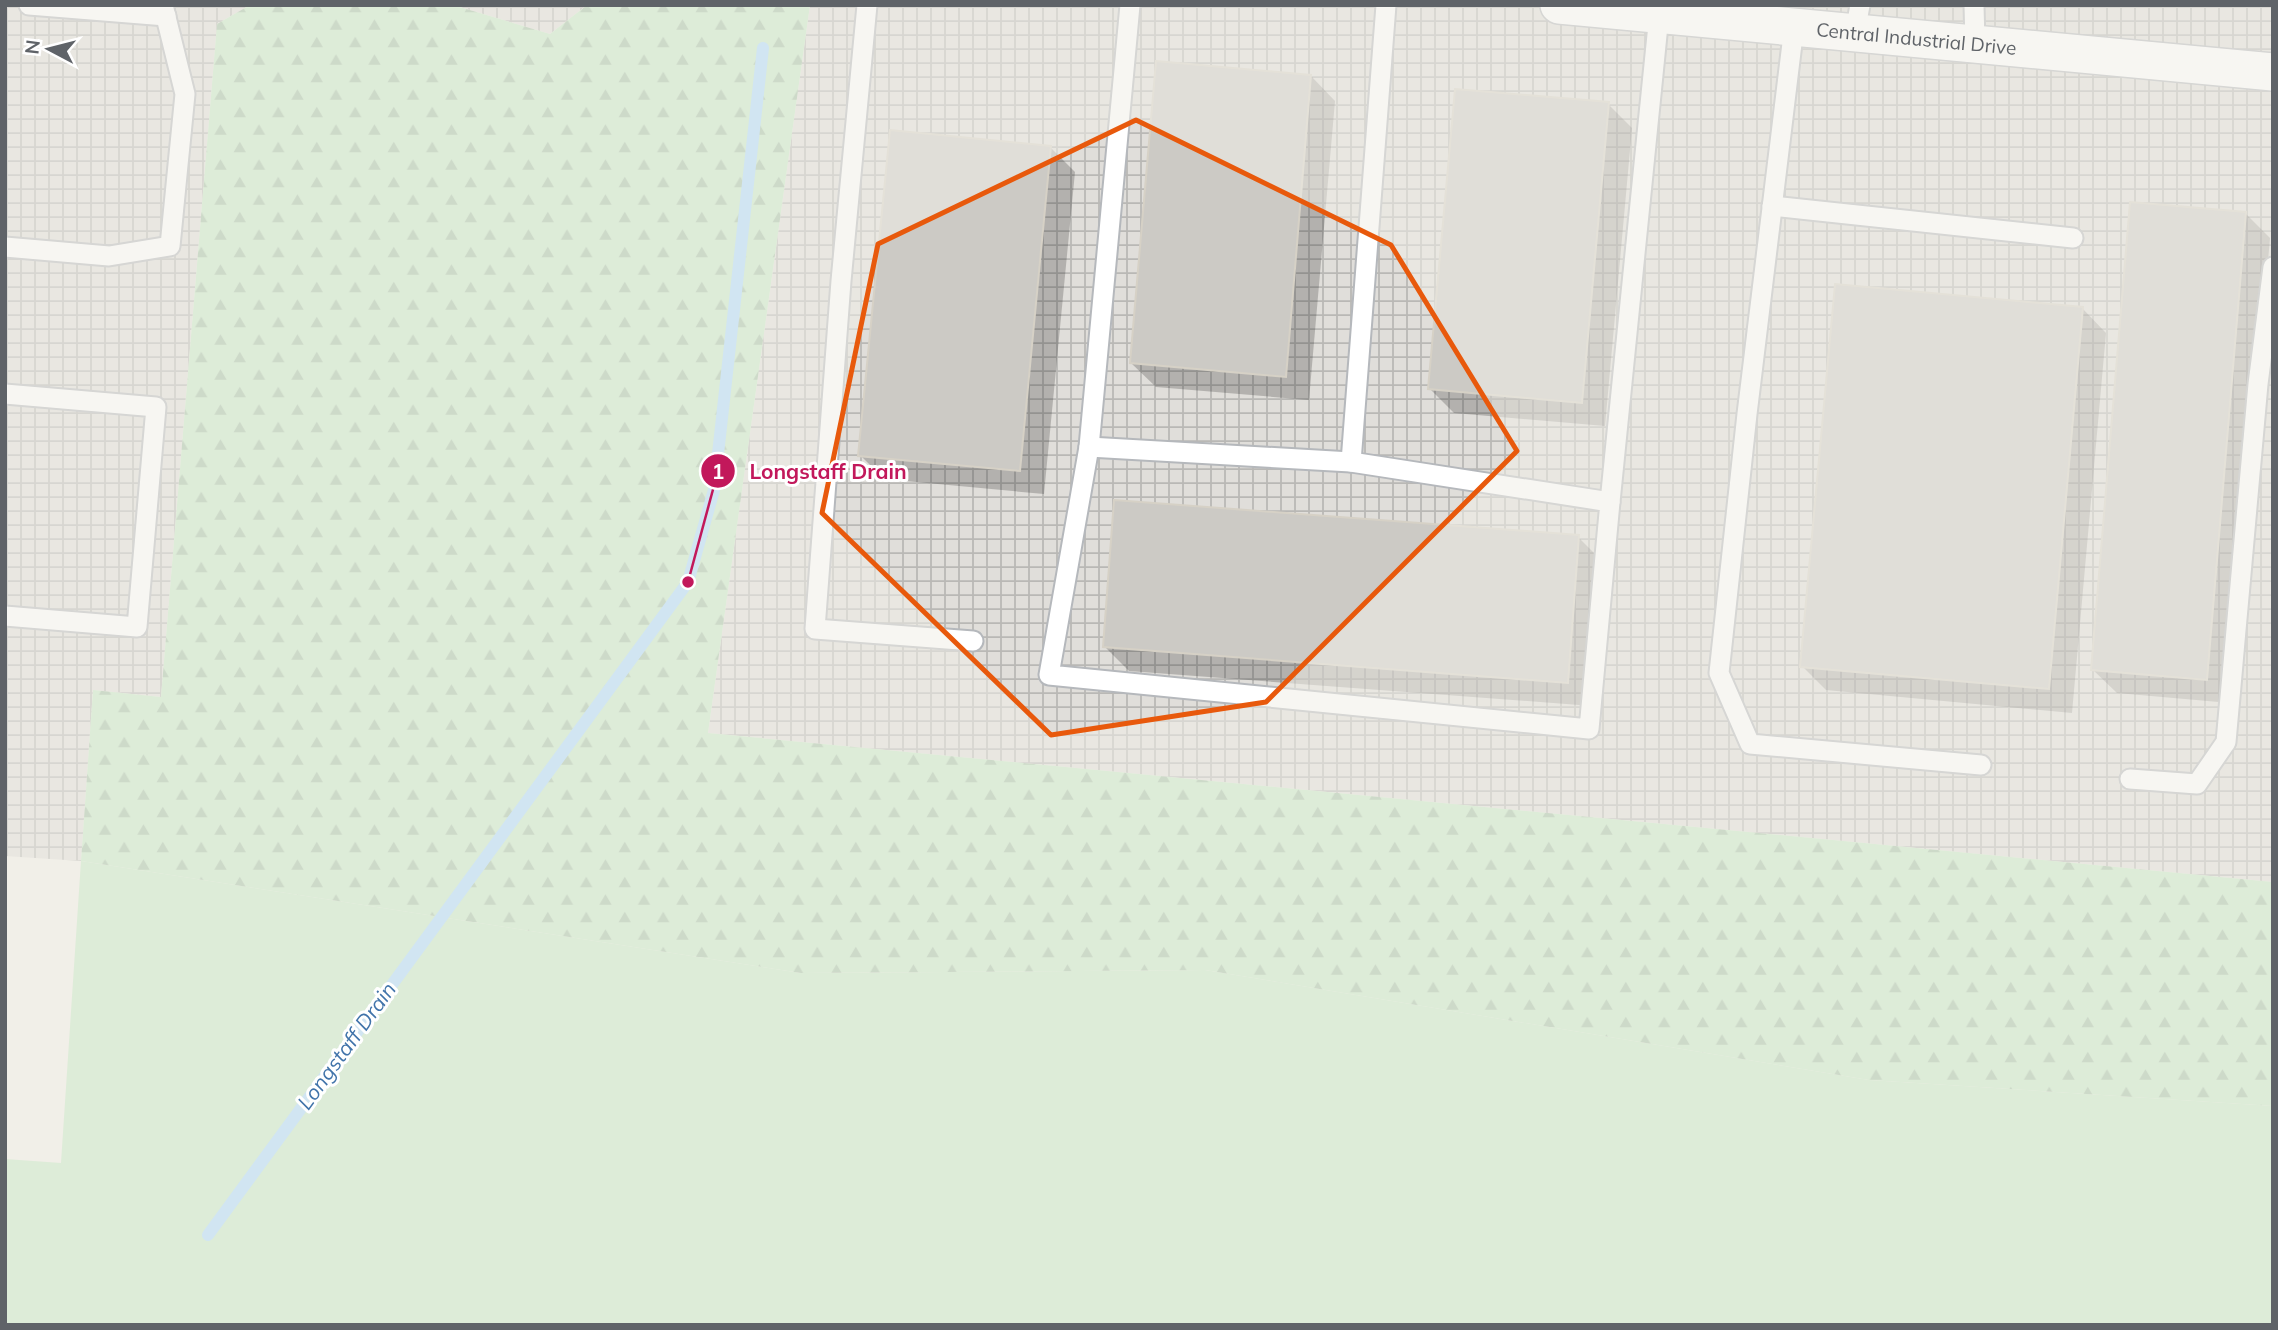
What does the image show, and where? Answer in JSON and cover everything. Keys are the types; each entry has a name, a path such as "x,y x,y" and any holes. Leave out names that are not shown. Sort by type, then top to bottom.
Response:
{"street":[{"name":"Central Industrial Drive","path":"1559,5 1794,27 1857,19 1975,44 2273,72"}],"lane":[{"path":"5,247 109,256 170,246 185,94 164,10 29,5"},
{"path":"867,5 841,281 815,629 973,641"},
{"path":"1130,5 1089,447 1049,675 1589,729 1659,15"},
{"path":"1351,462 1386,5"},
{"path":"1974,5 1975,44"},
{"path":"1794,27 1745,428 1719,673 1750,744 1981,765"},
{"path":"1772,206 2073,238"},
{"path":"2130,779 2197,783 2226,742 2258,384 2273,267"},
{"path":"5,394 156,407 137,627 5,616"},
{"path":"1089,447 1351,462 1610,502"}],"highlighted area":[{"path":"1136,120 1391,245 1517,451 1266,702 1051,735 822,513 878,244"}],"shaded area":[{"path":"5,5 250,5 217,24 161,697 93,690 81,861 5,856"},
{"path":"453,5 587,5 550,34"},
{"path":"810,5 2273,5 2273,882 708,733"}],"green space":[{"path":"250,5 453,5 550,34 587,5 810,5 708,733 2273,882 2273,1106 1869,1080 1205,970 801,973 81,861 93,690 161,697 217,24"},
{"path":"81,861 801,973 1205,970 1869,1080 2273,1106 2273,1325 5,1325 5,1159 61,1163"}],"building":[{"path":"1156,61 1311,75 1286,377 1130,363"},
{"path":"1455,89 1609,102 1582,403 1428,389"},
{"path":"890,130 1051,146 1020,471 858,456"},
{"path":"2130,202 2246,212 2207,680 2091,670"},
{"path":"1835,284 2083,307 2049,689 1800,667"},
{"path":"1114,500 1579,535 1568,683 1103,647"}],"waterway":[{"name":"Longstaff Drain","path":"208,1235 688,582 714,490 763,48"}],"place":[{"name":"Longstaff Drain","path":"688,582"}]}
